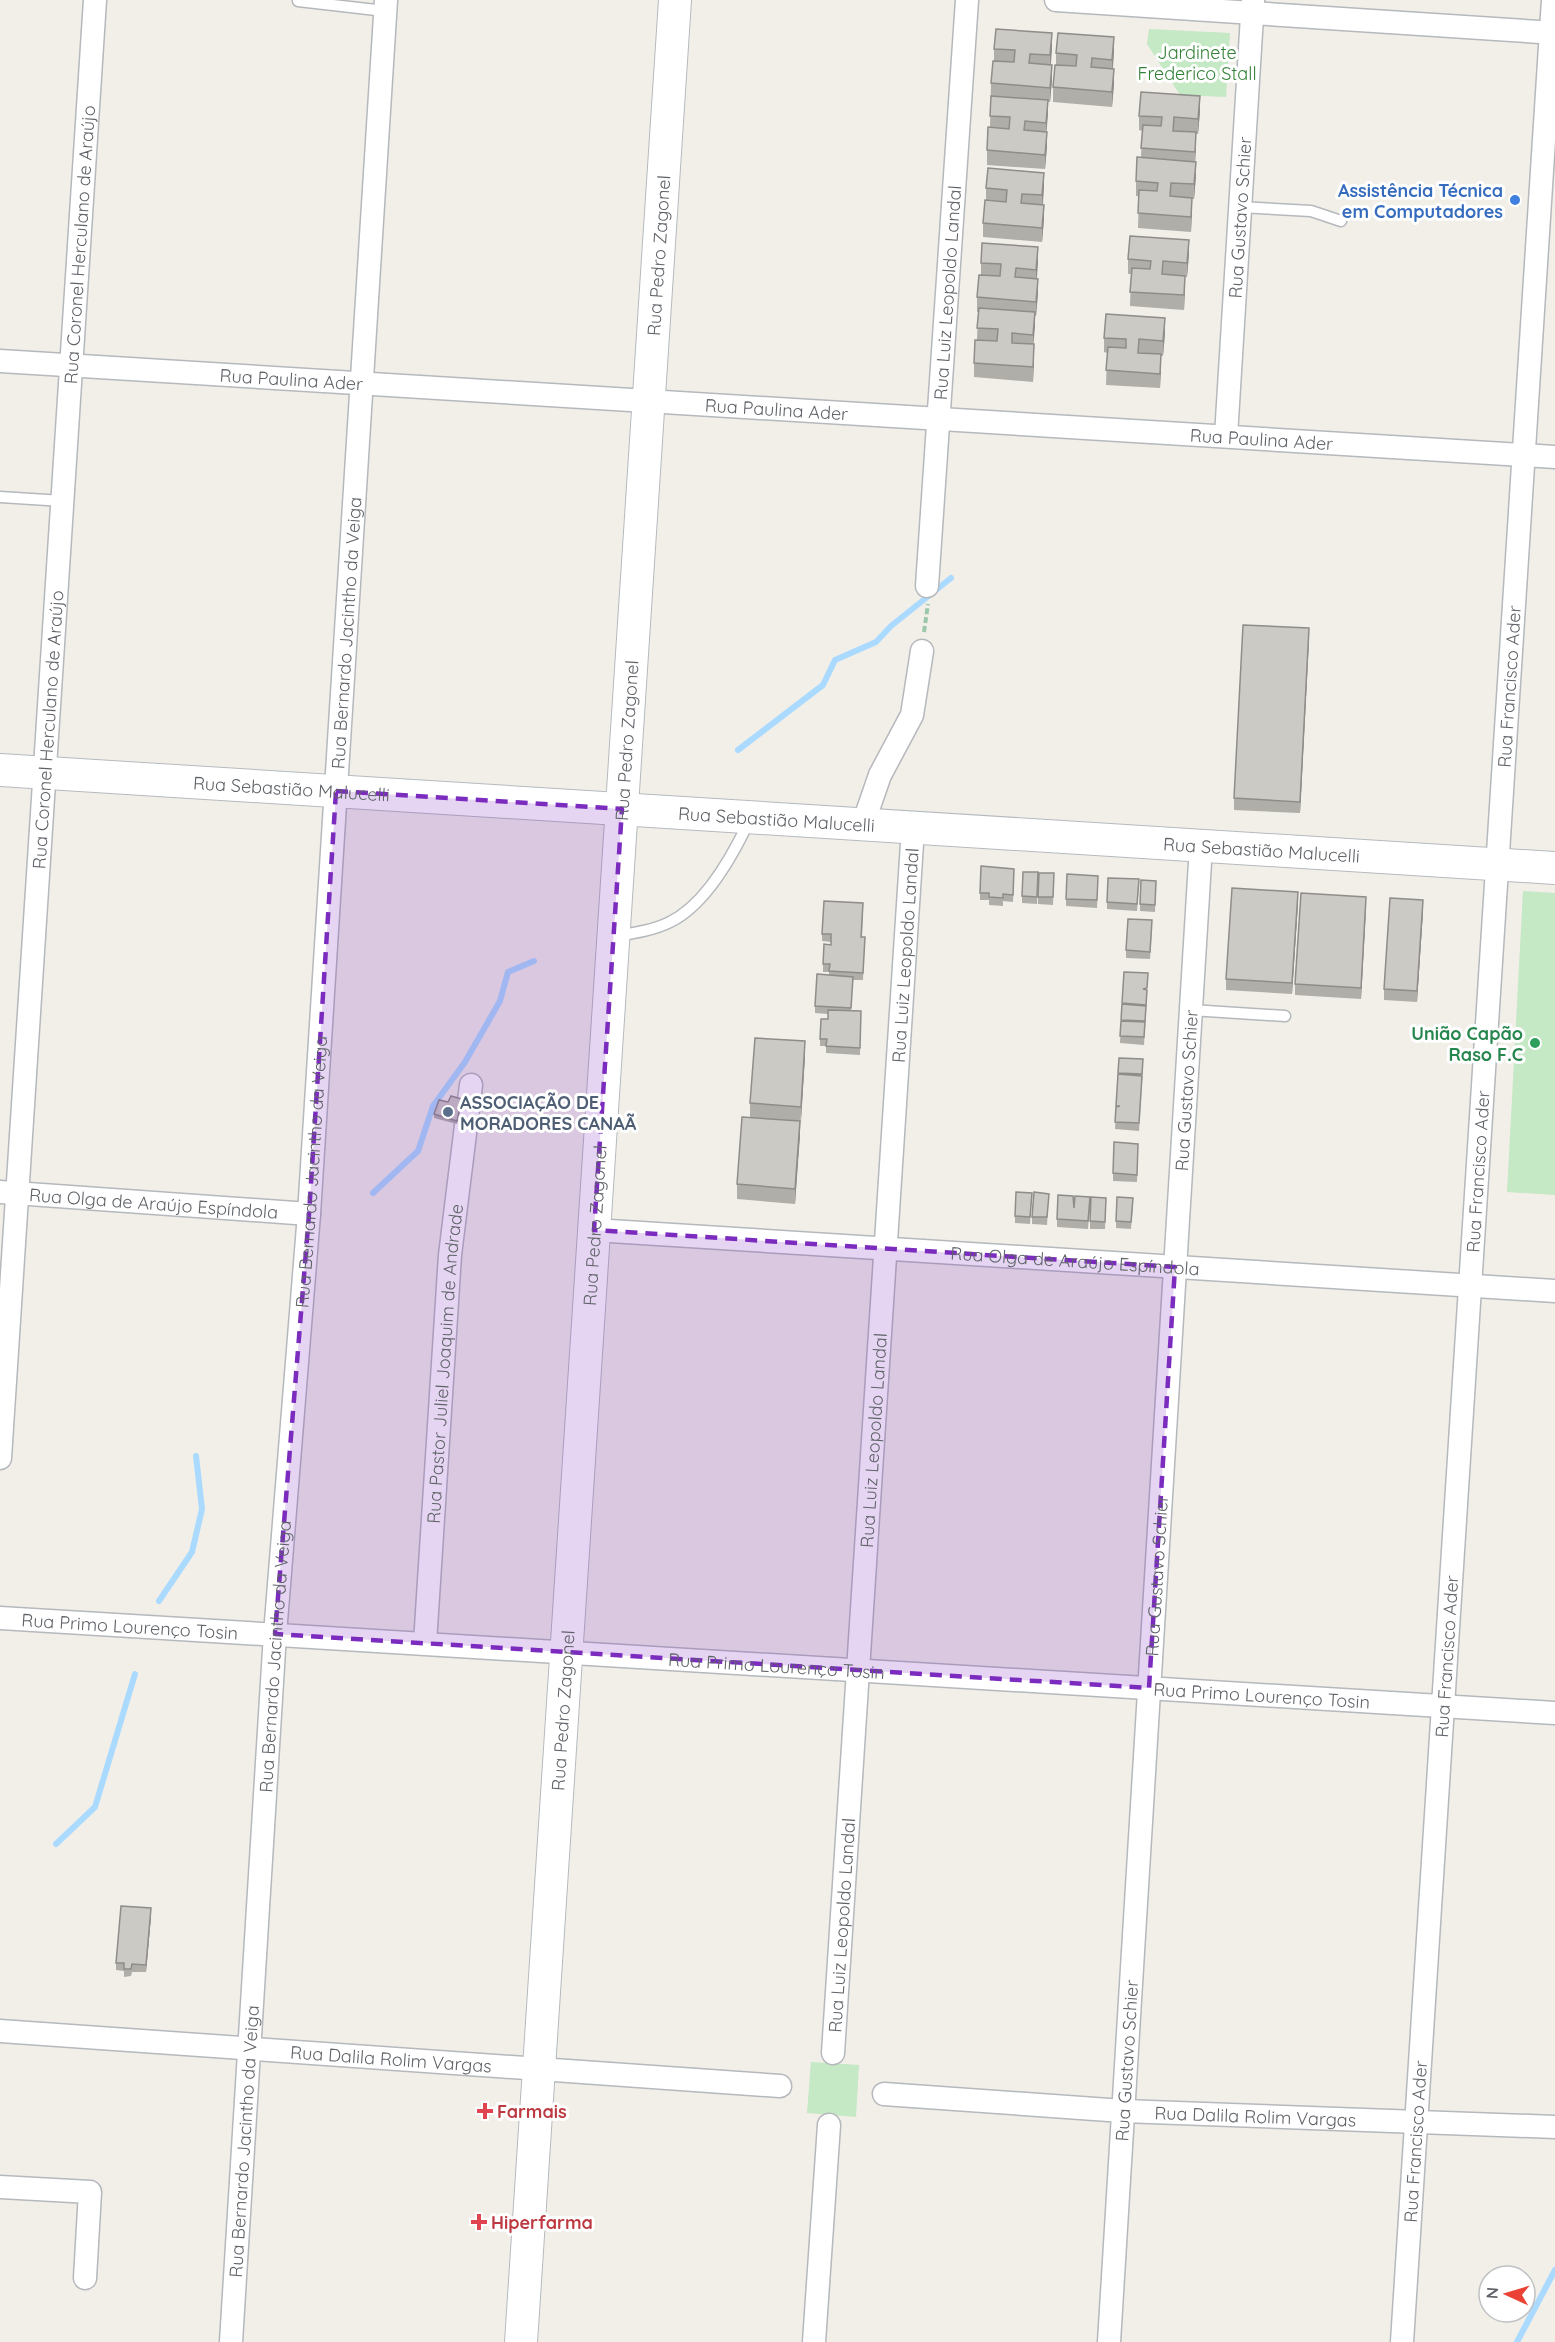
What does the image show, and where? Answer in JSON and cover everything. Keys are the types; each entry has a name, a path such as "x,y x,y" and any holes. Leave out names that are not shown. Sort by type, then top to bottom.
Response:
{"street":[{"name":"Rua Coronel Herculano de Araújo","path":"0,1458 9,1192 45,773 95,0"},
{"name":"Rua Pedro Zagonel","path":"521,2342 675,0"},
{"name":"Rua Luiz Leopoldo Landal","path":"927,594 967,0"},
{"path":"1056,0 1253,7 1553,33"},
{"name":"Rua Francisco Ader","path":"1402,2342 1553,33 1553,0"},
{"name":"Rua Bernardo Jacintho da Veiga","path":"231,2342 275,1634 309,1214 386,6"},
{"name":"Rua Gustavo Schier","path":"1226,436 1253,7"},
{"name":"Rua Paulina Ader","path":"0,361 1555,457"},
{"path":"863,824 880,775 912,715 922,651"},
{"name":"Rua Sebastião Malucelli","path":"0,770 1555,868"},
{"name":"Rua Luiz Leopoldo Landal","path":"833,2053 913,828"},
{"name":"Rua Gustavo Schier","path":"1109,2342 1201,846"},
{"name":"Rua Pastor Juliel Joaquim de Andrade","path":"425,1643 450,1255 471,1085"},
{"name":"Rua Olga de Araújo Espíndola","path":"9,1192 309,1214"},
{"name":"Rua Olga de Araújo Espíndola","path":"594,1230 1555,1291"},
{"name":"Rua Primo Lourenço Tosin","path":"0,1618 1555,1713"},
{"name":"Rua Dalila Rolim Vargas","path":"0,2031 780,2086"},
{"name":"Rua Dalila Rolim Vargas","path":"885,2094 1123,2110 1555,2127"},
{"path":"814,2342 829,2125"},
{"path":"0,2187 90,2192 85,2278"}],"lane":[{"path":"298,1 386,6"},
{"path":"1240,207 1311,211 1341,221"},
{"path":"0,497 63,501"},
{"path":"614,936 645,931 672,921 704,895 737,845 750,817"},
{"path":"1191,1010 1285,1016"}],"path":[{"path":"922,651 927,594"}],"highlighted area":[{"path":"336,791 622,809 594,1230 1175,1267 1149,1688 275,1634 309,1214"}],"green space":[{"name":"Jardinete Frederico Stall","path":"1149,29 1230,33 1226,97 1180,95 1147,44"},
{"name":"União Capão Raso F.C","path":"1523,891 1555,893 1555,1195 1507,1192"},
{"path":"811,2062 859,2065 856,2117 807,2113"}],"building":[{"path":"996,29 1052,33 1050,55 1030,54 1029,63 1052,65 1050,88 991,83 993,61 1014,62 1015,50 994,49"},
{"path":"1058,33 1114,37 1112,60 1092,58 1091,67 1114,69 1112,92 1053,87 1055,65 1076,66 1077,55 1056,53"},
{"path":"1141,92 1200,96 1198,119 1174,117 1173,131 1196,132 1195,152 1141,148 1143,125 1161,126 1162,117 1139,116"},
{"path":"991,96 1048,100 1046,123 1025,121 1024,130 1047,132 1045,155 987,150 988,127 1009,129 1010,117 990,116"},
{"path":"1137,157 1196,162 1194,184 1171,183 1170,196 1192,198 1191,217 1138,213 1139,190 1157,191 1158,183 1136,181"},
{"path":"988,168 1044,173 1042,195 1022,194 1021,203 1044,205 1042,228 983,223 985,200 1006,202 1007,190 986,188"},
{"path":"1130,236 1189,240 1187,263 1163,261 1162,274 1185,276 1184,295 1130,292 1132,268 1150,269 1151,261 1128,259"},
{"path":"982,243 1038,247 1036,270 1016,268 1015,277 1038,279 1036,302 977,297 979,275 1000,276 1001,264 981,263"},
{"path":"979,308 1035,312 1033,335 1012,333 1012,343 1034,344 1033,367 974,363 975,340 997,341 998,329 977,328"},
{"path":"1106,314 1165,318 1163,341 1139,339 1138,353 1161,354 1160,374 1106,370 1108,347 1126,348 1126,339 1104,338"},
{"path":"1243,625 1309,628 1300,802 1234,798"},
{"path":"981,866 1014,869 1013,895 1003,894 1003,898 989,897 989,893 980,893"},
{"path":"1023,872 1038,872 1037,897 1022,896"},
{"path":"1039,873 1054,873 1053,897 1038,897"},
{"path":"1067,874 1098,876 1097,900 1066,899"},
{"path":"1108,878 1139,879 1137,904 1107,902"},
{"path":"1141,880 1156,881 1155,905 1140,904"},
{"path":"1232,888 1298,892 1292,983 1226,979"},
{"path":"1301,893 1366,897 1361,988 1295,984"},
{"path":"1390,898 1423,900 1417,991 1384,989"},
{"path":"824,901 863,903 861,937 865,937 863,973 829,971 830,964 823,964 824,944 831,945 831,934 822,934"},
{"path":"1128,919 1152,920 1150,952 1126,950"},
{"path":"1124,972 1148,973 1147,988 1143,989 1147,990 1146,1005 1122,1003"},
{"path":"817,974 853,977 851,1008 815,1006"},
{"path":"1122,1004 1146,1006 1145,1021 1121,1020"},
{"path":"828,1010 861,1011 860,1048 826,1046 827,1039 820,1039 821,1019 828,1019"},
{"path":"1121,1021 1145,1022 1144,1037 1120,1036"},
{"path":"755,1038 805,1041 801,1107 750,1103"},
{"path":"1119,1058 1143,1059 1142,1074 1118,1073"},
{"path":"1118,1074 1142,1076 1139,1123 1115,1122 1116,1107 1120,1106 1116,1106"},
{"name":"ASSOCIAÇÃO DE MORADORES CANAÃ","path":"451,1096 462,1099 457,1121 434,1114 439,1100 448,1102"},
{"path":"742,1117 800,1121 795,1189 737,1184"},
{"path":"1114,1142 1138,1144 1137,1175 1113,1173"},
{"path":"1016,1192 1032,1193 1030,1217 1015,1216"},
{"path":"1034,1192 1049,1194 1047,1217 1032,1217"},
{"path":"1058,1195 1073,1196 1074,1208 1075,1196 1090,1197 1088,1221 1057,1219"},
{"path":"1091,1197 1106,1198 1105,1222 1090,1221"},
{"path":"1117,1197 1133,1198 1131,1222 1116,1221"},
{"path":"121,1906 151,1908 146,1965 132,1964 131,1969 124,1969 124,1963 116,1963"}],"waterway":[{"path":"738,750 823,685 835,660 876,642 891,626 951,578"},
{"path":"373,1193 418,1151 433,1106 465,1062 500,1001 508,972 534,961"},
{"path":"159,1601 192,1552 202,1509 196,1456"},
{"path":"56,1844 95,1807 135,1674"},
{"path":"1517,2342 1555,2270"}],"place":[{"name":"Assistência Técnica em Computadores","path":"1515,200"},
{"name":"União Capão Raso F.C","path":"1535,1043"},
{"name":"ASSOCIAÇÃO DE MORADORES CANAÃ","path":"448,1112"},
{"name":"Farmais","path":"485,2111"},
{"name":"Hiperfarma","path":"479,2222"}]}
